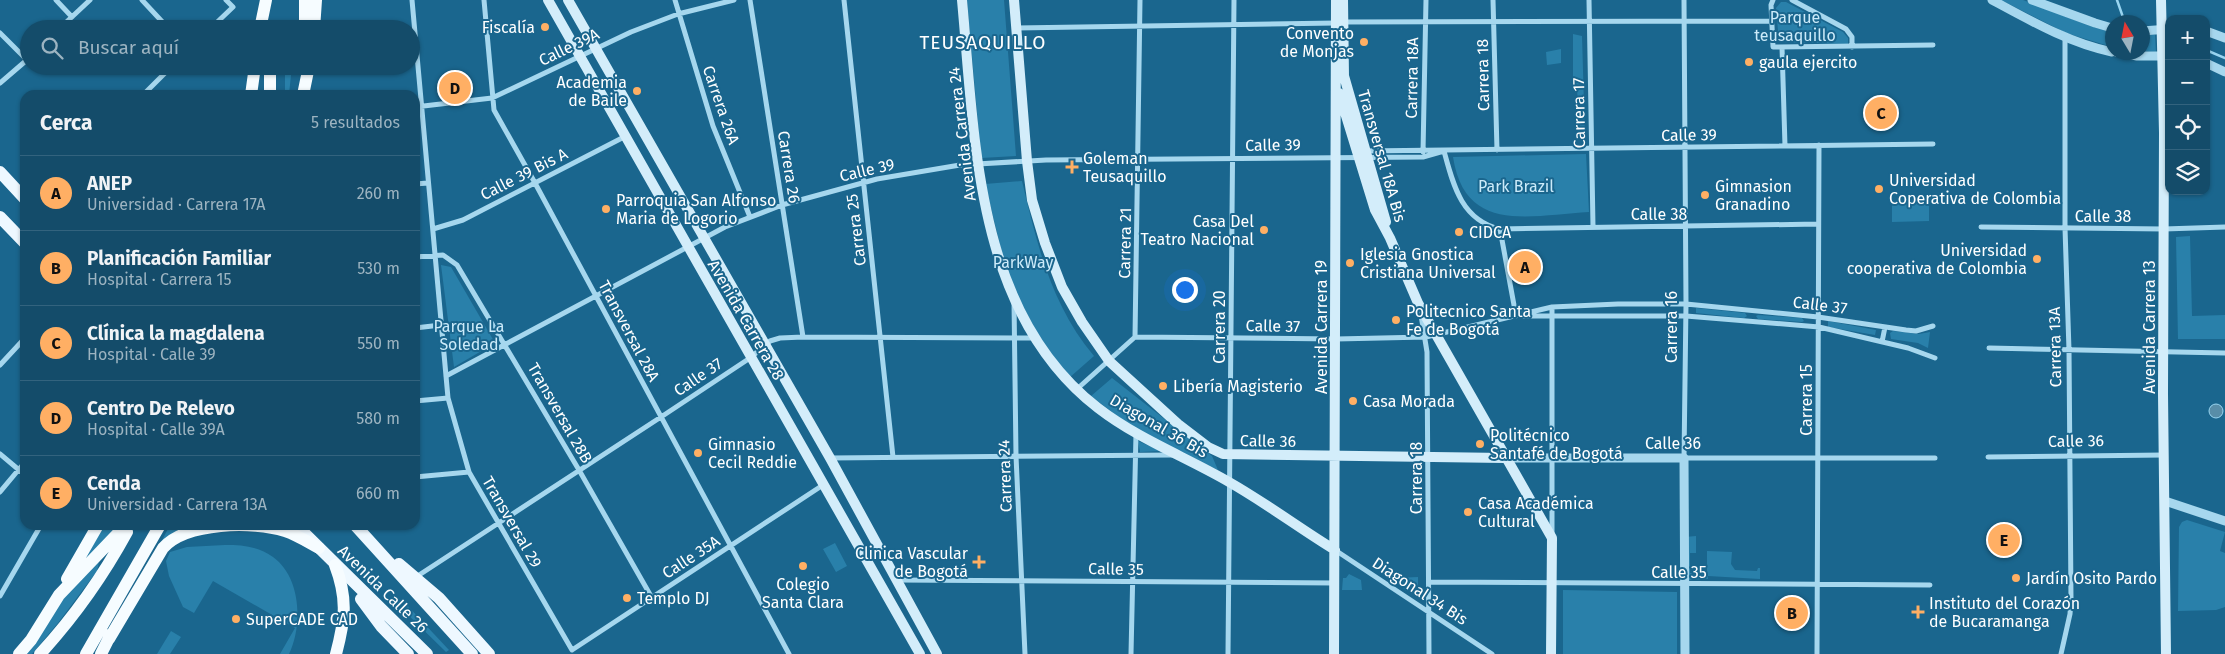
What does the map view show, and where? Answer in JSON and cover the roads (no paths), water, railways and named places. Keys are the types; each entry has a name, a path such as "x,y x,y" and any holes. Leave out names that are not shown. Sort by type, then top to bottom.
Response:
{"highway":[{"path":"262,20 267,0"},
{"path":"267,0 268,20"},
{"path":"305,0 305,20"},
{"path":"315,20 316,0"},
{"path":"252,90 254,75"},
{"path":"270,75 270,90"},
{"path":"302,90 303,75"},
{"path":"303,90 307,75"},
{"path":"19,654 31,640 59,595 95,530"},
{"path":"59,595 123,530"},
{"path":"40,654 95,585 125,530"},
{"path":"86,654 157,530"},
{"path":"101,654 163,548 170,540 181,534 202,530"},
{"path":"281,530 319,548"},
{"path":"335,565 342,582 345,604 344,619 336,654"},
{"path":"109,640 130,579"}],"main road":[{"name":"Avenida Carrera 28","path":"548,0 624,137 920,654"},
{"name":"Avenida Carrera 28","path":"568,0 830,458 937,654"},
{"name":"Avenida Carrera 24","path":"962,0 982,192 995,246 1014,297 1036,338 1060,371 1077,390"},
{"path":"1014,0 1027,161 1034,207 1052,265 1070,303 1109,360"},
{"name":"Avenida Carrera 19","path":"1334,654 1336,157 1340,81 1339,22 1336,0"},
{"name":"Avenida Carrera 19","path":"1339,22 1343,0"},
{"name":"Avenida Carrera 13","path":"2161,0 2165,29"},
{"name":"Avenida Carrera 13","path":"2166,60 2164,455 2166,654"},
{"name":"Transversal 18A Bis","path":"1340,81 1390,238 1431,336 1552,538"},
{"path":"0,172 20,194"},
{"path":"3,223 20,238"},
{"name":"Diagonal 36 Bis","path":"1109,360 1178,424 1216,452 1230,455"},
{"name":"Diagonal 36 Bis","path":"1077,390 1097,408 1136,433 1230,482 1335,550"},
{"name":"Calle 36","path":"1230,455 1505,458"},
{"name":"Avenida Calle 26","path":"301,530 427,654"},
{"name":"Avenida Calle 26","path":"360,530 472,654"},
{"path":"1551,654 1552,538"},
{"path":"372,542 439,598 489,654"},
{"path":"335,565 381,626 408,654"}],"street":[{"path":"56,0 72,17"},
{"path":"69,20 90,0"},
{"path":"142,0 161,20"},
{"path":"219,20 233,7 226,0"},
{"name":"Transversal 29","path":"412,0 414,20"},
{"name":"Transversal 28A","path":"484,0 494,110 535,182 790,654"},
{"name":"Carrera 26A","path":"675,0 713,126 750,217"},
{"name":"Calle 39A","path":"422,106 492,98 595,47 678,14 734,0"},
{"name":"Carrera 26","path":"750,0 803,337"},
{"name":"Carrera 25","path":"844,0 893,457"},
{"name":"Carrera 21","path":"1135,337 1140,0"},
{"name":"Carrera 20","path":"1228,654 1234,0"},
{"name":"Carrera 18A","path":"1422,157 1426,0"},
{"name":"Carrera 18","path":"1493,0 1497,150"},
{"name":"Carrera 17","path":"1589,0 1593,226"},
{"name":"Carrera 16","path":"1684,0 1686,316 1683,585 1685,654"},
{"path":"1773,0 1771,4 1774,48 1933,44"},
{"path":"1792,0 1846,29 1852,37 1852,47"},
{"path":"1992,0 2065,38 2092,48 2105,50"},
{"path":"2032,0 2105,26"},
{"path":"1016,28 1339,22 1772,21"},
{"path":"2150,30 2165,29"},
{"path":"2210,32 2225,38"},
{"path":"0,33 20,52"},
{"name":"Carrera 13A","path":"2061,654 2071,608 2069,350 2064,228 2065,38"},
{"path":"1782,47 1785,146"},
{"path":"2150,55 2165,56"},
{"path":"2210,65 2225,72"},
{"path":"0,83 20,66"},
{"path":"149,90 163,75"},
{"name":"Transversal 29","path":"419,75 448,398 469,472 572,650"},
{"name":"Calle 39 Bis A","path":"433,230 463,220 624,137"},
{"name":"Calle 39","path":"446,376 506,346 704,238 750,217 782,205 863,183 934,169 1027,161 1336,157 1423,151 1933,144"},
{"name":"Carrera 15","path":"1817,654 1819,145"},
{"path":"1444,151 1456,191 1461,201 1476,218 1485,224 1500,229 1516,316"},
{"name":"Calle 39","path":"1362,154 1422,157 1444,151"},
{"path":"420,184 428,183"},
{"name":"Calle 38","path":"1500,229 1593,226 1686,227 1818,224"},
{"name":"Calle 38","path":"1981,227 2164,229 2225,227"},
{"path":"420,256 435,255"},
{"name":"Transversal 28B","path":"435,255 450,258 457,265 579,470 652,598"},
{"name":"Carrera 24","path":"1014,297 1016,456 1025,654"},
{"path":"1618,304 1618,315"},
{"name":"Calle 37","path":"1135,337 1336,339 1431,336 1552,306 1618,304 1686,304 1818,317 1916,331 1933,326"},
{"path":"1552,306 1552,538"},
{"path":"1751,322 1752,310"},
{"name":"Calle 37","path":"1516,316 1686,316 1818,327 1908,348 1935,358"},
{"path":"420,328 442,326"},
{"path":"1882,342 1885,327"},
{"name":"Carrera 18","path":"1429,654 1428,458 1431,336"},
{"path":"1077,390 1135,337"},
{"name":"Calle 37","path":"415,577 750,358 764,345 780,338 1036,338"},
{"path":"0,365 20,343"},
{"path":"1989,348 2225,353"},
{"path":"420,401 448,398"},
{"path":"1132,654 1136,433"},
{"path":"0,454 19,469 0,492"},
{"path":"830,458 1177,455"},
{"name":"Calle 36","path":"1988,457 2164,455"},
{"name":"Calle 36","path":"1505,458 1936,458"},
{"path":"420,477 469,472"},
{"name":"Calle 35A","path":"572,650 823,486"},
{"path":"2165,500 2225,521"},
{"path":"0,596 38,530"},
{"name":"Diagonal 34 Bis","path":"1335,550 1492,654"},
{"name":"Calle 35","path":"898,580 1334,583"},
{"name":"Calle 35","path":"1429,582 1930,585"}],"waterway":[{"path":"2117,0 2122,15"},
{"path":"2210,52 2225,58"}],"place":[{"name":"Fiscalía","path":"545,27"},
{"name":"Convento de Monjas","path":"1364,42"},
{"name":"gaula ejercito","path":"1749,62"},
{"name":"Centro De Relevo","path":"455,88"},
{"name":"Academia de Baile","path":"637,91"},
{"name":"Clínica la magdalena","path":"1881,113"},
{"name":"Goleman Teusaquillo","path":"1072,167"},
{"name":"Universidad Coperativa de Colombia","path":"1879,189"},
{"name":"Gimnasion Granadino","path":"1705,195"},
{"name":"Parroquia San Alfonso Maria de Logorio","path":"606,209"},
{"name":"Casa Del Teatro Nacional","path":"1264,230"},
{"name":"CIDCA","path":"1459,232"},
{"name":"Universidad cooperativa de Colombia","path":"2037,259"},
{"name":"Iglesia Gnostica Cristiana Universal","path":"1350,263"},
{"name":"ANEP","path":"1525,267"},
{"name":"Politecnico Santa Fe de Bogotá","path":"1396,320"},
{"name":"Libería Magisterio","path":"1163,386"},
{"name":"Casa Morada","path":"1353,401"},
{"name":"Politécnico Santafé de Bogotá","path":"1480,444"},
{"name":"Gimnasio Cecil Reddie","path":"698,453"},
{"name":"Casa Académica Cultural","path":"1468,512"},
{"name":"Cenda","path":"2004,540"},
{"name":"Clinica Vascular de Bogotá","path":"979,562"},
{"name":"Colegio Santa Clara","path":"803,566"},
{"name":"Jardín Osito Pardo","path":"2016,578"},
{"name":"Templo DJ","path":"627,598"},
{"name":"Instituto del Corazón de Bucaramanga","path":"1918,612"},
{"name":"Planificación Familiar","path":"1792,613"},
{"name":"SuperCADE CAD","path":"236,619"}],"district":[{"name":"TEUSAQUILLO","path":"983,42"}],"park label":[{"name":"Parque teusaquillo","path":"1795,26"},
{"name":"Park Brazil","path":"1516,186"},
{"name":"ParkWay","path":"1023,262"},
{"name":"Parque La Soledad","path":"469,335"}]}
